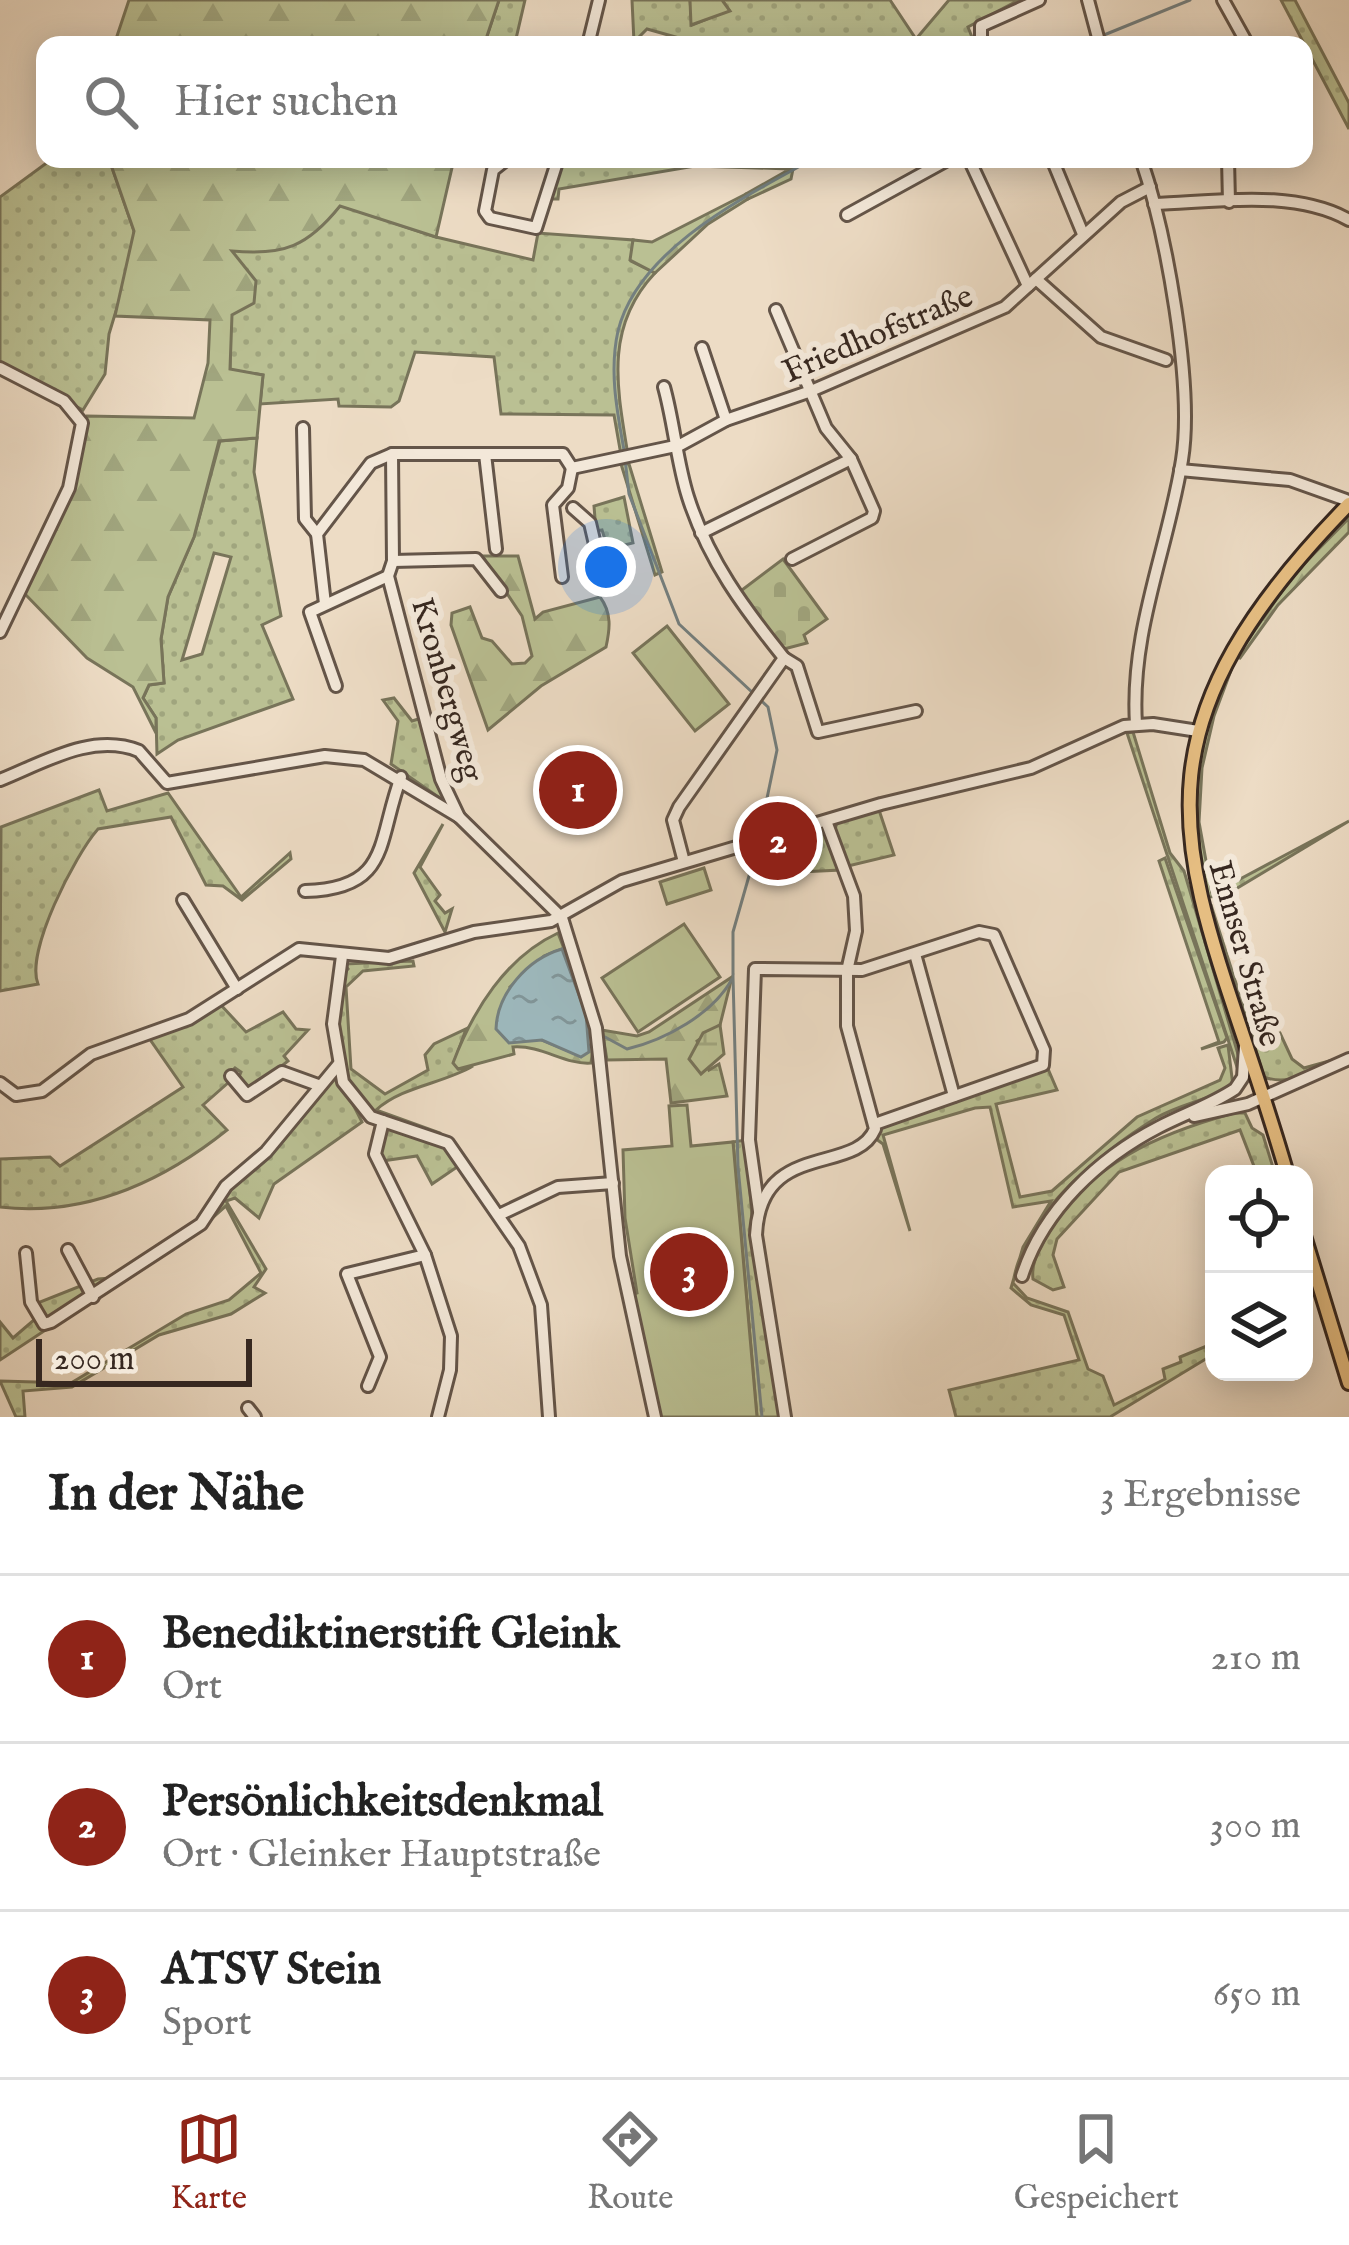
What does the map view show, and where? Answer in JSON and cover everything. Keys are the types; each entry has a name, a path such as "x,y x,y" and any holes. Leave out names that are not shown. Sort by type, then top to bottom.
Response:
{"main road":[{"name":"Ennser Straße","path":"1283,1165 1191,866 1189,791 1198,731 1213,687 1247,621 1349,502"},
{"path":"1313,1265 1349,1383"}],"street":[{"path":"590,36 599,0"},
{"path":"981,36 980,26 1039,0"},
{"path":"1088,0 1098,36"},
{"path":"1223,0 1243,36"},
{"path":"496,168 485,212 490,218 536,228 555,168"},
{"path":"848,215 933,168"},
{"path":"974,168 1032,282 1101,337 1166,359"},
{"path":"1056,168 1083,234"},
{"path":"1136,724 1146,601 1180,470 1184,413 1154,204 1144,168"},
{"path":"1228,168 1229,202"},
{"name":"Friedhofstraße","path":"572,468 680,445 726,420 811,391 1005,308 1121,202 1150,188"},
{"path":"1154,204 1323,206 1349,220"},
{"path":"776,310 826,428 851,459 874,516 792,559"},
{"path":"702,348 726,420"},
{"path":"0,368 64,401 82,423 69,488 0,632"},
{"path":"664,387 680,445 686,493 701,533 736,600 784,658 797,666 818,732 916,711"},
{"path":"302,428 305,519 317,534 326,604 310,612 336,686"},
{"path":"317,534 371,463 392,454 563,454 572,468 553,505 562,577"},
{"name":"Kronbergweg","path":"392,454 393,561 388,576 441,779 458,817"},
{"path":"485,454 496,549"},
{"path":"701,533 851,459"},
{"path":"1180,470 1290,480 1349,502"},
{"path":"562,494 590,523 604,583"},
{"path":"556,518 573,508"},
{"name":"Kronbergweg","path":"393,561 476,559 501,591"},
{"name":"Kronbergweg","path":"326,604 388,576"},
{"path":"684,862 673,820 784,658"},
{"path":"0,1083 21,1097 36,1094 84,1057 181,1024 299,949 389,958 474,932 562,918 605,887 826,821 1031,768 1136,724 1198,731"},
{"path":"0,780 65,753 102,746 139,751 166,782 326,756 364,760 401,778 458,817 562,918 596,1028 622,1270 655,1417"},
{"path":"305,891 347,889 361,878 387,832 401,778"},
{"path":"826,821 856,912 848,971 850,1042 875,1124"},
{"path":"183,900 236,989"},
{"path":"759,1210 773,1183 796,1168 865,1143 875,1124 1040,1068 1044,1050 994,934 979,932 848,971 758,968 753,973 756,1234 785,1417"},
{"path":"914,954 954,1096"},
{"path":"342,956 333,998 338,1065 358,1106 382,1121 448,1143 500,1215 528,1262 542,1305 549,1417"},
{"path":"1207,1106 1241,1081 1245,1046"},
{"path":"1174,1120 1245,1105 1349,1059"},
{"path":"26,1253 31,1302 44,1324 93,1297 206,1220 226,1186 282,1134 317,1085 338,1065"},
{"path":"231,1076 252,1095 282,1072 317,1085"},
{"path":"1022,1276 1047,1225 1087,1178 1174,1120 1207,1106 1262,1096"},
{"path":"382,1121 375,1154 425,1256 451,1336 450,1370 439,1417"},
{"path":"753,1180 773,1183"},
{"path":"500,1215 558,1187 613,1183"},
{"path":"68,1250 93,1297"},
{"path":"368,1386 380,1357 346,1274 425,1256"}],"green space":[{"path":"129,0 499,0 487,36 117,36"},
{"path":"499,0 525,0 517,36 487,36"},
{"path":"632,0 690,0 692,25 729,10 722,0 890,0 914,36 672,36 647,29 634,36"},
{"path":"690,0 722,0 730,11 691,25"},
{"path":"949,0 1019,0 968,27 972,36 919,36"},
{"path":"1281,0 1295,0 1349,103 1349,129 1313,61 1313,36 1300,36"},
{"path":"40,168 112,168 134,231 132,258 109,334 105,374 83,410 0,366 0,197"},
{"path":"112,168 452,168 436,237 340,206 317,231 294,245 266,252 232,251 256,281 254,303 232,315 230,369 263,375 257,438 219,441 194,537 168,597 161,639 164,683 149,685 143,698 156,718 156,733 133,687 87,658 24,593 78,471 87,416 194,418 208,363 210,320 115,316 134,231"},
{"path":"558,168 683,168 559,189 558,199 549,199"},
{"path":"758,168 794,168 791,179 748,199 746,194 790,169"},
{"path":"746,194 748,199 708,224 655,273 630,260 633,240 652,242"},
{"path":"340,205 436,237 533,260 538,233 633,240 631,261 655,273 639,294 621,337 618,382 628,455 621,455 614,415 501,414 494,357 415,352 399,401 391,407 339,406 338,399 260,404 263,375 230,370 231,250 264,251 292,244 317,230"},
{"path":"257,438 254,472 281,616 262,625 293,699 178,740 157,754 156,718 143,698 149,685 164,683 161,639 168,597 194,537 220,441","holes":["214,553 231,557 202,654 182,660"]},
{"path":"621,464 629,464 662,572 655,575"},
{"path":"624,497 633,543 608,549 602,530 596,531 594,506"},
{"path":"1349,511 1236,657 1214,716 1202,768 1199,822 1212,894 1349,821 1224,896 1208,897 1197,837 1197,774 1219,683 1258,618"},
{"path":"1349,518 1349,532 1278,605 1240,658 1236,657 1294,574"},
{"path":"482,556 518,556 535,619 543,612 600,597 609,621 606,647 541,686 488,730 451,625 452,613 470,607 482,638 492,641 512,664 525,663 532,656 522,616"},
{"path":"783,559 827,619 804,635 807,643 784,649 738,593"},
{"path":"667,626 729,704 695,731 633,653"},
{"path":"394,698 412,721 425,717 447,803 391,764 398,721 383,700"},
{"path":"1133,732 1170,853 1184,871 1240,1061 1239,1073 1127,733"},
{"path":"99,790 107,811 168,793 241,897 290,853 291,859 242,900 223,886 206,885 171,817 98,829 65,881 45,928 36,969 38,984 0,991 1,827"},
{"path":"879,810 894,855 848,866 834,834 837,822"},
{"path":"443,824 420,867 440,895 435,901 445,913 452,909 445,932 414,873"},
{"path":"814,831 825,835 840,870 780,873 794,839"},
{"path":"1165,858 1227,1038 1224,1042 1201,1049 1219,1042 1159,861"},
{"path":"704,868 711,890 667,904 660,882"},
{"path":"1211,905 1254,1040 1280,1033 1292,1059 1304,1068 1340,1058 1294,1079 1264,1077"},
{"path":"684,924 720,977 638,1032 602,978"},
{"path":"558,933 589,1014 562,949 544,956 510,987 542,1040 581,1056 594,1041 591,1063 513,1047 514,1054 458,1069 453,1063 461,1043 494,987 522,956"},
{"path":"413,961 414,966 363,971 346,987 351,1069 385,1094 428,1070 425,1055 434,1044 466,1029 454,1063 459,1069 473,1066 398,1096 376,1110 440,1133 465,1161 428,1133 375,1116 361,1104 344,1071 338,1014 340,977 348,969 344,964"},
{"path":"732,977 720,1025 697,1041 709,1070 719,1064 727,1096 671,1103 666,1059 607,1060 602,1030 637,1036 649,1032"},
{"path":"220,1004 246,1032 283,1012 296,1029 308,1030 284,1056 288,1061 250,1091 235,1068 226,1077 229,1082 203,1105 227,1130 176,1165 121,1192 63,1206 0,1207 0,1159 50,1157 60,1166 183,1087 149,1038"},
{"path":"720,1025 724,1054 701,1074 689,1059 703,1033"},
{"path":"1228,1045 1233,1086 1156,1118 1089,1167 1048,1209 1020,1257 1023,1247 1051,1201 1013,1207 990,1107 883,1135 910,1231 883,1144 876,1139 881,1128 1048,1069 1057,1090 996,1104 1020,1197 1052,1191 1137,1117 1220,1080 1225,1068 1218,1048"},
{"path":"337,1073 362,1122 274,1184 259,1218 235,1198 226,1201 266,1269 254,1287 265,1293 231,1314 159,1335 72,1387 23,1391 25,1417 16,1417 0,1381 71,1383 186,1314 229,1300 261,1273 226,1206 208,1222 224,1192"},
{"path":"687,1105 691,1146 733,1142 757,1417 661,1417 631,1295 637,1293 625,1218 623,1150 672,1146 669,1106"},
{"path":"1245,1113 1252,1128 1263,1135 1272,1165 1254,1165 1240,1130 1119,1172 1057,1239 1053,1255 1064,1287 1053,1290 1033,1279 1034,1262 1047,1235 1084,1189 1128,1155 1178,1131"},
{"path":"388,1127 437,1138 460,1165 432,1184 417,1156 382,1161 378,1146"},
{"path":"746,1140 756,1269 782,1417 757,1417 733,1142"},
{"path":"1019,1260 1013,1283 1027,1298 1068,1312 1088,1369 1103,1376 1114,1405 1165,1379 1163,1369 1205,1347 1205,1359 1110,1417 956,1417 949,1390 1079,1360 1064,1315 1031,1305 1011,1288"},
{"path":"126,1277 0,1360 0,1322 13,1338 34,1320 35,1304 98,1279"}],"water":[{"path":"562,949 586,1014 589,1052 581,1057 542,1040 509,1043 496,1029 502,1003 516,980 537,961"}],"waterway":[{"path":"1104,35 1190,0"},
{"path":"624,450 614,361 629,302 647,275 698,228 797,168"},
{"path":"625,459 629,494 679,624 768,707 777,750 760,832"},
{"path":"757,848 733,932 733,977 738,1167 762,1417"},
{"path":"605,1037 627,1049 657,1039 700,1014 732,979"}],"place":[{"name":"Benediktinerstift Gleink","path":"578,790"},
{"name":"Persönlichkeitsdenkmal","path":"778,841"},
{"name":"ATSV Stein","path":"689,1272"}]}
